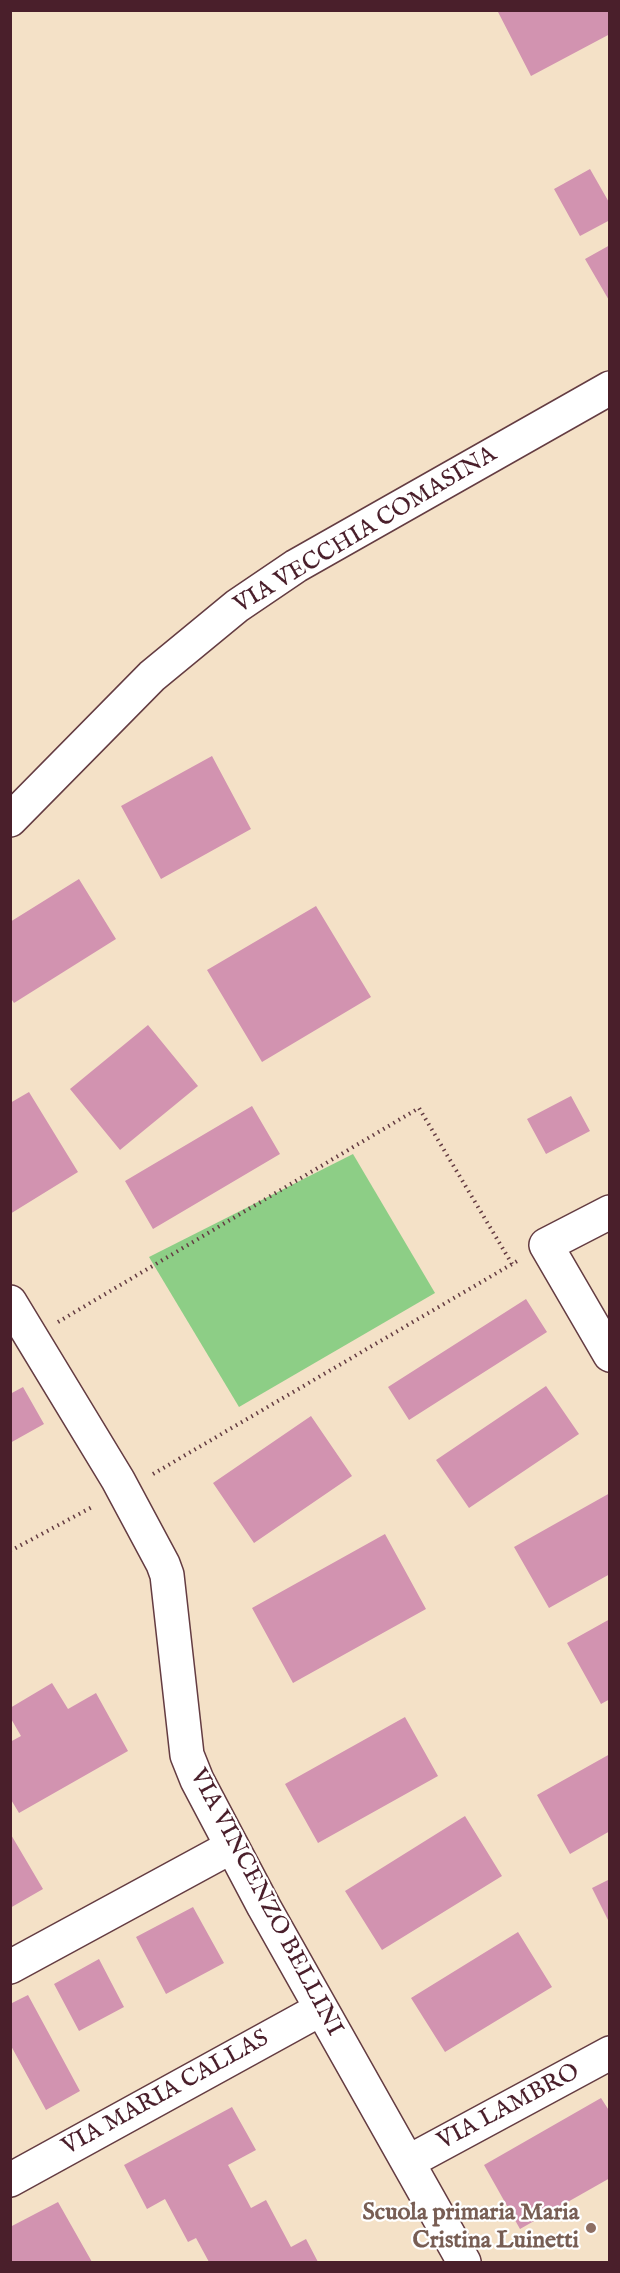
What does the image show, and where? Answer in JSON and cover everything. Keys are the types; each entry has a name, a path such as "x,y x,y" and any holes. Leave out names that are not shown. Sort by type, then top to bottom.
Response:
{"street":[{"name":"VIA VECCHIA COMASINA","path":"10,820 152,676 237,606 296,566 609,388"},
{"path":"609,1212 546,1245 609,1354"},
{"name":"VIA VINCENZO BELLINI","path":"10,1302 124,1491 167,1575 188,1755 197,1780 231,1847 464,2262"},
{"path":"10,1967 231,1847"},
{"name":"VIA MARIA CALLAS","path":"10,2180 321,2009"},
{"name":"VIA LAMBRO","path":"408,2162 609,2054"}],"path":[{"path":"31,1337 419,1108 512,1264"},
{"path":"124,1491 546,1245"},
{"path":"10,1551 96,1506"}],"green space":[{"path":"353,1154 435,1293 239,1407 149,1257"}],"building":[{"path":"497,10 610,10 610,34 531,76"},
{"path":"590,169 610,204 610,220 580,236 554,189"},
{"path":"610,245 610,302 585,259"},
{"path":"212,756 251,829 161,879 121,806"},
{"path":"79,879 116,939 14,1003 10,997 10,922"},
{"path":"316,906 371,997 262,1062 207,970"},
{"path":"148,1025 198,1086 120,1150 70,1089"},
{"path":"29,1092 78,1172 10,1214 10,1103"},
{"path":"571,1096 590,1131 546,1154 527,1119"},
{"path":"252,1106 280,1154 153,1229 125,1181"},
{"path":"526,1299 547,1332 409,1420 388,1387"},
{"path":"546,1386 579,1434 469,1508 436,1460"},
{"path":"23,1387 44,1424 10,1443 10,1394"},
{"path":"311,1416 352,1476 254,1543 213,1483"},
{"path":"610,1493 610,1574 549,1608 514,1547"},
{"path":"385,1534 426,1609 293,1683 252,1608"},
{"path":"610,1619 610,1699 601,1704 567,1643"},
{"path":"52,1683 68,1709 96,1693 128,1751 19,1813 10,1798 10,1742 21,1736 10,1717 10,1708"},
{"path":"405,1717 438,1776 318,1843 285,1784"},
{"path":"610,1754 610,1831 570,1854 537,1795"},
{"path":"465,1816 502,1876 382,1950 345,1891"},
{"path":"10,1833 43,1889 10,1908"},
{"path":"610,1879 610,1924 592,1888"},
{"path":"193,1907 224,1963 166,1994 136,1937"},
{"path":"518,1932 552,1987 445,2052 411,1998"},
{"path":"99,1959 124,2007 79,2031 54,1984"},
{"path":"28,1995 80,2091 46,2110 10,2044 10,2004"},
{"path":"601,2098 610,2112 610,2178 520,2229 484,2165"},
{"path":"232,2107 256,2150 228,2165 251,2208 266,2200 291,2247 306,2239 318,2262 209,2262 196,2238 188,2242 165,2199 147,2209 124,2165"},
{"path":"58,2202 92,2262 10,2262 10,2227"}],"place":[{"name":"Scuola primaria Maria Cristina Luinetti","path":"591,2228"}]}
